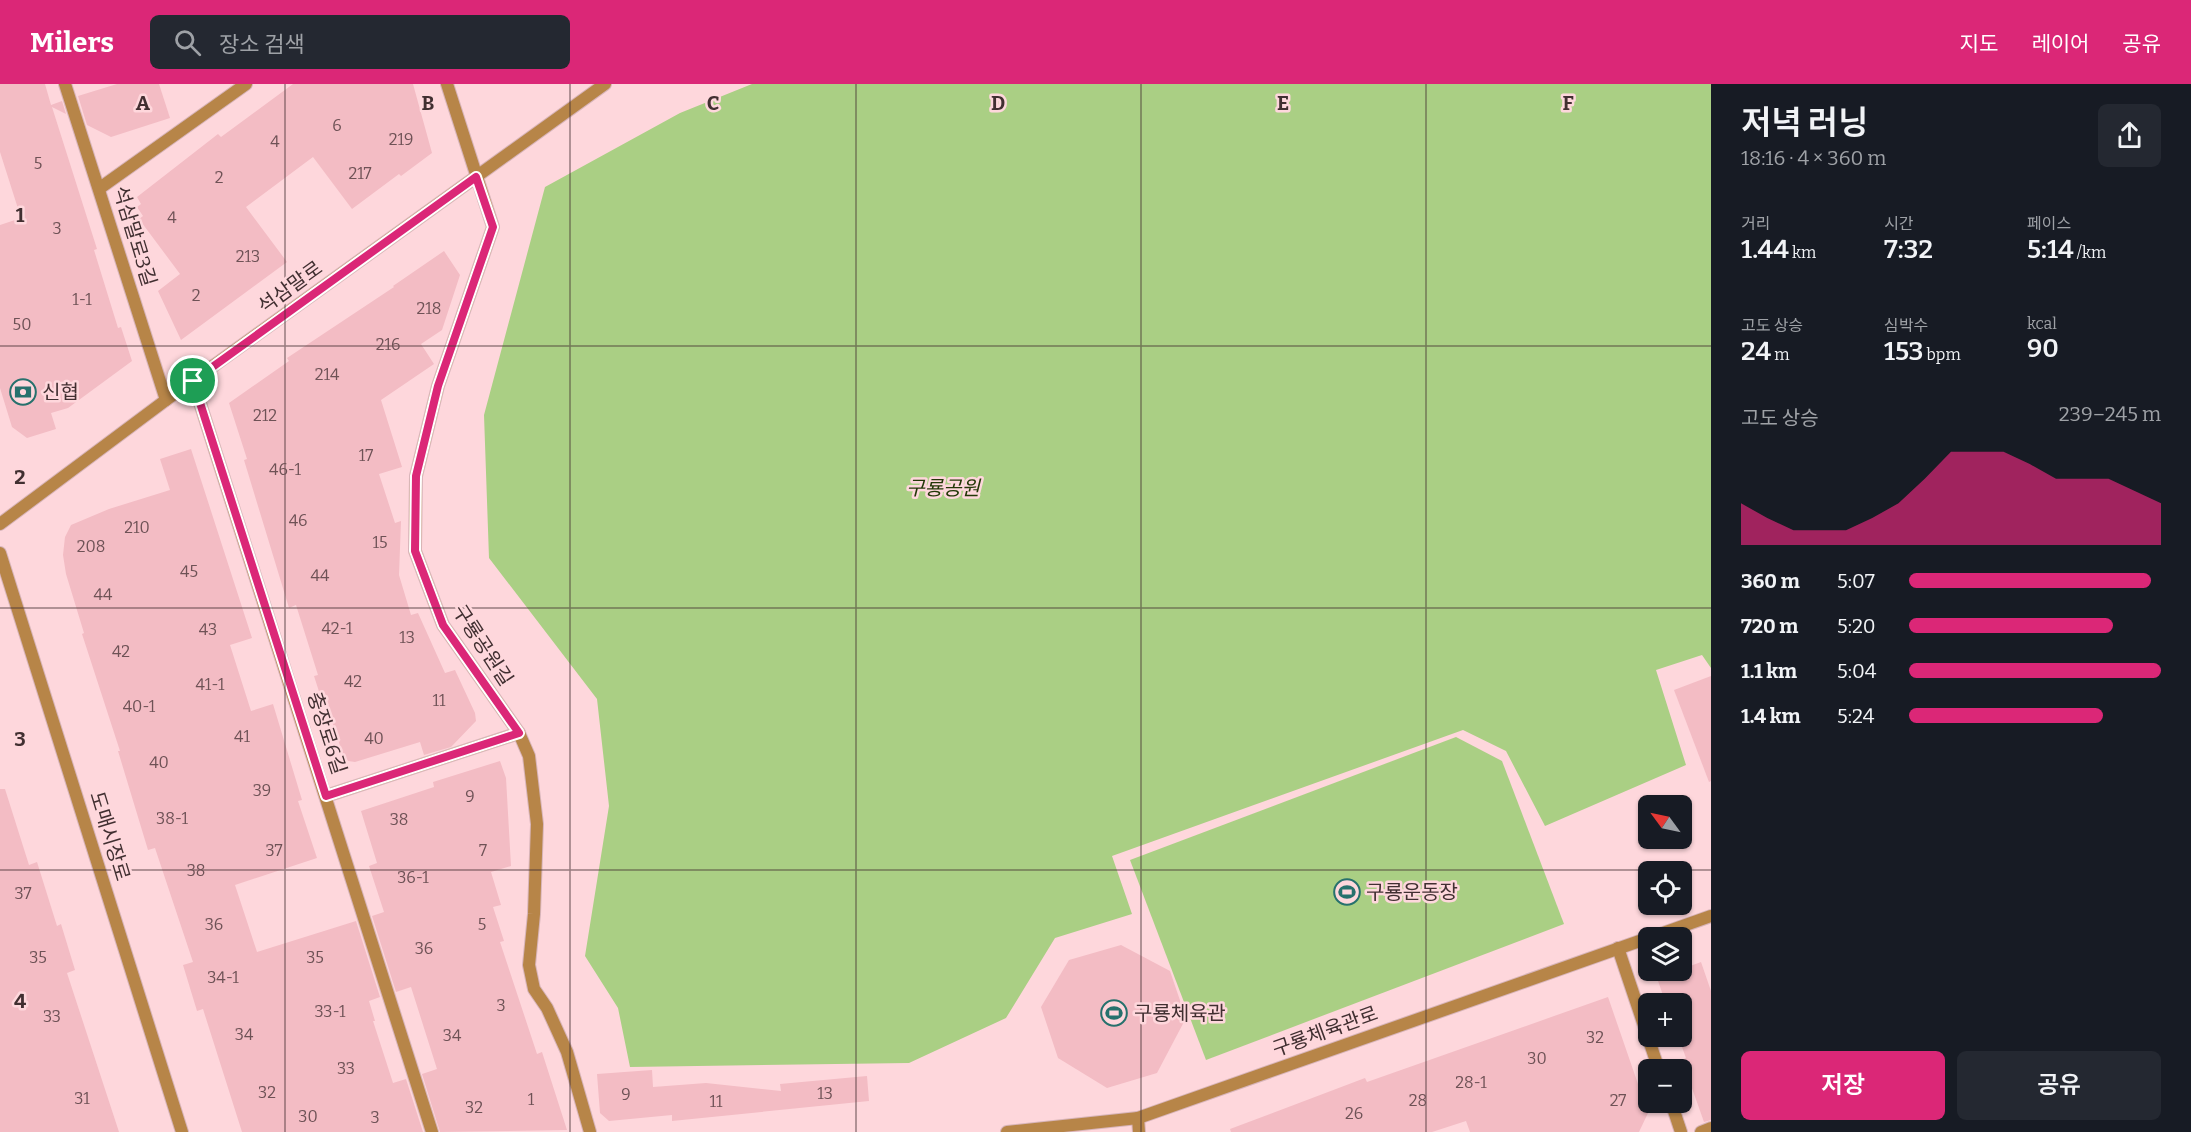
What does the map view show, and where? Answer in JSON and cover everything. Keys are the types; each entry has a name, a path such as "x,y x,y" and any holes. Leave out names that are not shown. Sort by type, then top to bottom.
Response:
{"street":[{"name":"석삼말로3길","path":"65,84 166,400"},
{"path":"100,188 246,84"},
{"name":"구룡공원길","path":"447,84 493,227 438,386 416,476 415,551 443,625 519,733 529,756 537,824 534,914 529,965 534,989 547,1008 567,1052 590,1132"},
{"name":"석삼말로","path":"0,524 166,400 605,84"},
{"name":"충장로6길","path":"193,381 432,1132"},
{"name":"도매시장로","path":"0,553 182,1132"},
{"path":"326,796 519,733"},
{"name":"구룡체육관로","path":"1680,927 1711,916"},
{"name":"구룡체육관로","path":"1008,1132 1138,1118 1638,942"},
{"path":"1618,948 1655,1059"},
{"path":"1675,1113 1681,1132"},
{"path":"1138,1118 1139,1132"},
{"path":"1701,1132 1711,1128"}],"green space":[{"name":"구룡공원","path":"752,84 1711,84 1711,668 1702,655 1656,670 1686,765 1545,826 1506,751 1463,730 1112,856 1132,914 1055,938 1006,1018 909,1063 630,1067 618,1008 585,956 609,806 597,699 489,558 484,415 545,187 680,113"},
{"name":"구룡운동장","path":"1456,737 1502,761 1564,924 1206,1060 1130,860"}],"building":[{"path":"0,84 45,84 51,105 62,101 66,114 52,107 97,249 94,250 118,328 121,327 132,361 68,408 51,413 56,429 27,438 12,427 0,388 0,225 21,218 0,152"},
{"path":"117,84 159,84 170,118 111,137 87,125 78,96"},
{"path":"293,84 413,84 432,153 352,209 313,157 246,207 287,262 181,340 158,291 180,274 139,219 143,216 137,207 141,204 137,197 218,134 221,137"},
{"path":"444,251 460,275 442,330 421,344 434,364 381,400 402,467 379,474 395,523 401,521 399,575 411,615 418,613 445,673 455,670 475,713 476,721 451,747 424,755 420,742 355,762 348,761 343,755 327,706 324,707 314,676 318,675 296,605 289,608 229,403 289,361 287,358"},
{"path":"191,449 252,638 230,645 251,711 273,704 302,800 298,801 317,858 235,885 257,952 356,921 380,997 369,1001 375,1021 373,1021 393,1083 406,1079 423,1132 242,1132 203,1009 197,1011 183,965 193,962 155,848 148,850 118,751 120,751 82,634 84,633 66,574 63,555 65,537 71,525 109,509 170,490 160,459"},
{"path":"1711,676 1711,781 1709,782 1674,690"},
{"path":"500,761 506,778 511,866 491,872 501,905 493,907 504,941 500,942 537,1054 542,1052 567,1130 440,1132 422,1074 437,1069 411,987 396,992 372,916 384,912 369,866 377,863 361,811 434,787 433,782"},
{"path":"0,789 5,789 29,865 37,862 57,926 61,924 75,970 67,973 119,1132 0,1132"},
{"name":"구룡체육관","path":"1121,945 1170,971 1186,1018 1157,1073 1107,1088 1058,1058 1041,1007 1069,960"},
{"path":"1701,962 1711,991 1711,1120 1704,1122 1692,1088 1692,1059 1684,1059 1686,1058 1682,1047 1692,1047 1692,993 1662,993 1658,981 1692,981 1692,965"},
{"path":"1608,997 1638,1084 1638,1113 1648,1113 1639,1132 1470,1132 1466,1121 1432,1132 1231,1132 1230,1129 1365,1078 1367,1082"},
{"path":"652,1070 653,1087 706,1083 781,1091 780,1084 867,1076 869,1101 672,1121 672,1115 609,1121 600,1113 597,1074"}],"place":[{"name":"신협","path":"23,392"},
{"name":"구룡운동장","path":"1347,892"},
{"name":"구룡체육관","path":"1114,1013"}],"route":[{"path":"476,177 493,227 438,386 416,476 415,551 443,625 519,733 326,796 193,381 476,177"}]}
